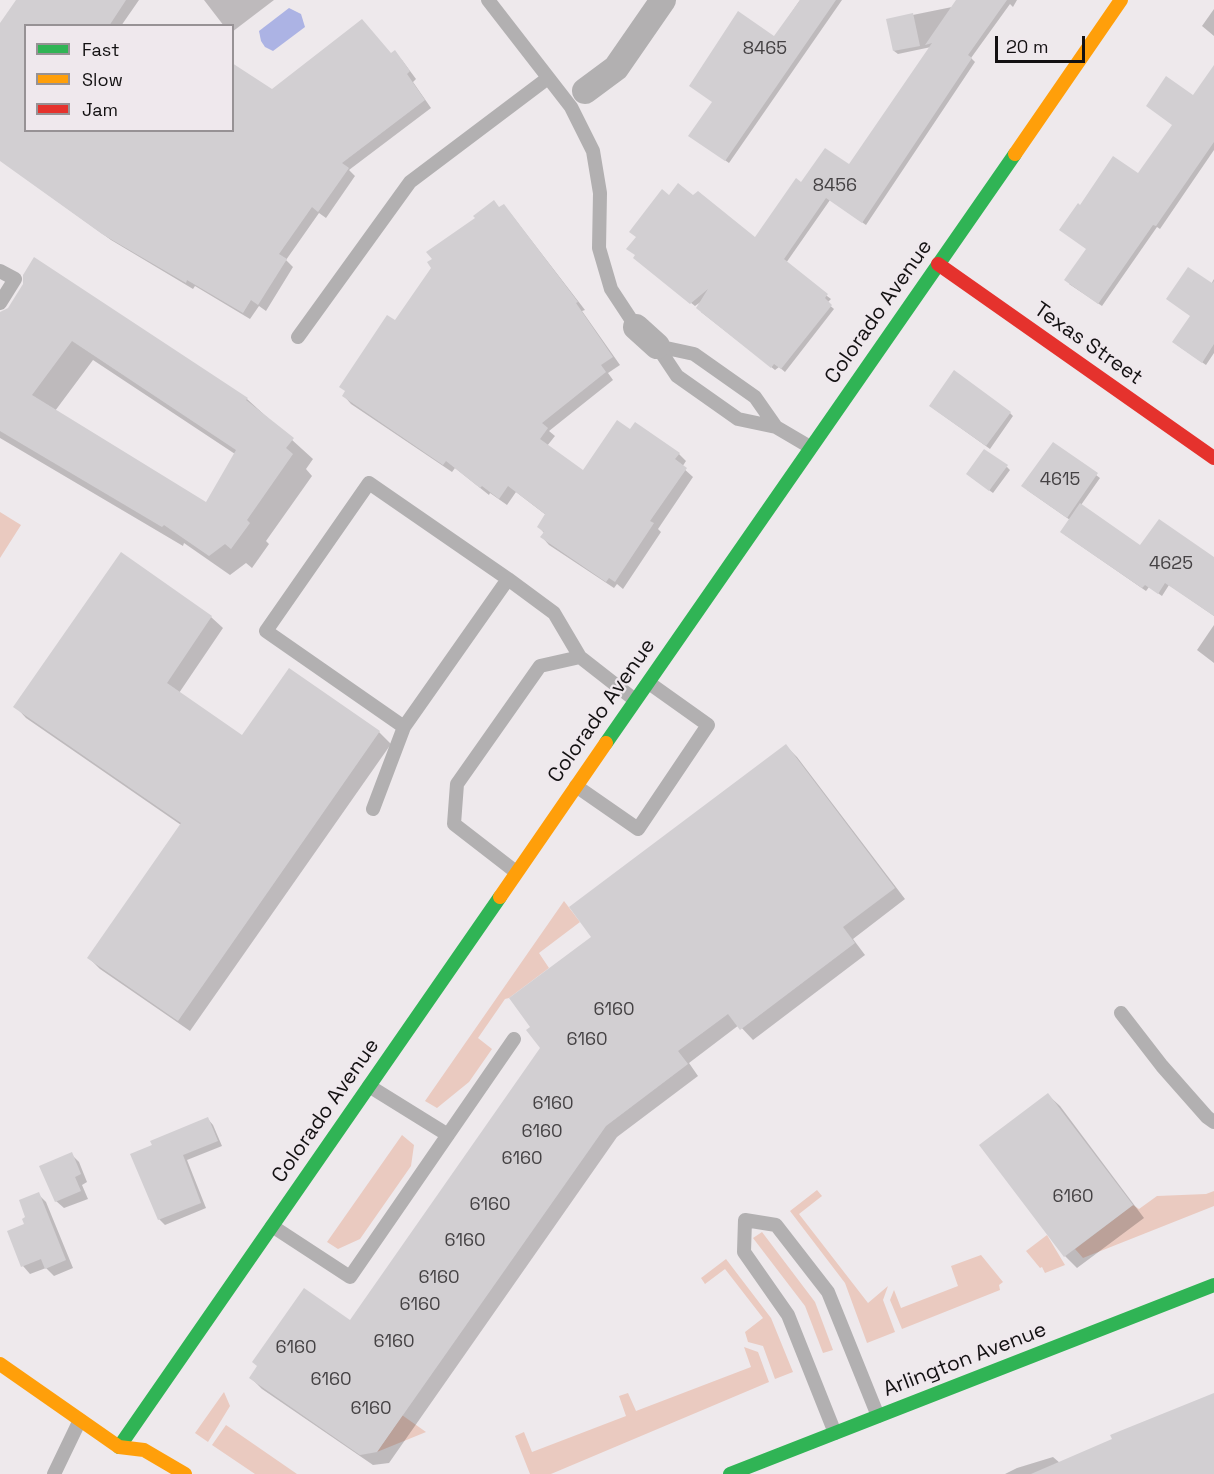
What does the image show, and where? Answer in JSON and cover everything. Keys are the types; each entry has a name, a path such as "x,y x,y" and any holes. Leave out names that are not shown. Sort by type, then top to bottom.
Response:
{"street":[{"path":"576,97 616,68 663,0"},
{"name":"Colorado Avenue","path":"118,1447 1121,0"},
{"name":"Texas Street","path":"938,264 1214,458"},
{"path":"636,327 657,346"},
{"name":"Arlington Avenue","path":"730,1474 1214,1286"},
{"path":"0,1364 118,1447 144,1450 185,1474"},
{"path":"118,1447 123,1465"}],"lane":[{"path":"488,0 548,78 576,97 593,151 600,193 599,248 611,289 636,327"},
{"path":"298,337 410,182 548,78"},
{"path":"0,271 15,279 0,303"},
{"path":"657,346 677,376 738,419 776,427 810,447"},
{"path":"657,346 694,354 755,397 776,427"},
{"path":"404,727 266,631 369,483 554,613 580,657 635,700"},
{"path":"373,809 404,727 508,579"},
{"path":"516,872 454,825 457,784 540,666 580,657"},
{"path":"576,786 638,829 708,725 648,682"},
{"path":"1121,1013 1162,1066 1214,1122"},
{"path":"272,1226 350,1277 514,1039"},
{"path":"369,1086 447,1135"},
{"path":"835,1433 789,1315 744,1252 745,1220 776,1225 828,1292 878,1416"},
{"path":"54,1474 80,1420"}],"shaded area":[{"path":"0,512 21,525 0,558"},
{"path":"564,901 580,922 539,953 549,968 505,999 478,1038 492,1049 469,1082 437,1108 425,1101"},
{"path":"402,1135 414,1145 411,1166 360,1239 338,1249 327,1242"},
{"path":"817,1190 822,1196 799,1214 868,1303 888,1286 883,1300 895,1332 867,1343 845,1283 790,1211"},
{"path":"1214,1191 1214,1206 1083,1258 1075,1249 1133,1205 1139,1209 1157,1196 1206,1194"},
{"path":"762,1232 815,1302 833,1350 823,1353 805,1306 753,1238"},
{"path":"1047,1235 1065,1265 1045,1273 1026,1251"},
{"path":"981,1255 1003,1282 999,1285 1000,1290 902,1329 890,1300 894,1290 901,1308 958,1286 951,1266"},
{"path":"726,1259 771,1318 793,1372 775,1379 763,1346 748,1342 745,1332 763,1318 725,1269 705,1284 701,1278"},
{"path":"744,1347 758,1352 769,1382 551,1474 530,1474 515,1436 524,1432 532,1452 626,1416 619,1396 628,1393 636,1411 751,1367"},
{"path":"224,1392 230,1406 208,1442 195,1433"},
{"path":"402,1415 426,1432 377,1452"},
{"path":"226,1425 297,1474 255,1474 212,1445"}],"water":[{"path":"289,8 301,14 305,27 273,51 265,47 259,31"}],"building":[{"path":"16,0 126,0 110,24 24,24 24,132 234,132 234,64 272,89 362,19 391,53 395,50 410,71 407,74 425,100 342,163 349,168 318,212 312,207 279,254 287,259 258,305 251,300 243,313 102,234 0,161 0,23"},
{"path":"800,0 836,0 725,161 688,136 712,102 689,86 738,11 774,36"},
{"path":"956,0 1007,0 968,55 972,58 862,223 826,198 784,259 828,294 825,298 832,305 781,369 774,364 771,368 696,308 708,289 690,304 633,258 635,255 626,249 636,237 629,232 662,189 669,195 678,183 693,195 698,191 755,237 796,178 801,182 825,148 849,164 932,43 925,45"},
{"path":"913,13 920,46 893,51 886,19"},
{"path":"1214,65 1214,142 1098,304 1064,280 1086,249 1059,230 1078,203 1080,205 1113,156 1138,173 1172,125 1146,106 1166,76 1193,95"},
{"path":"494,200 499,207 504,204 578,302 576,303 613,357 601,365 606,372 542,423 548,428 540,439 583,470 617,420 630,429 635,422 680,453 675,459 687,468 650,521 654,523 615,582 609,578 606,582 540,537 544,532 537,527 545,514 508,486 499,499 482,486 480,488 446,461 443,465 342,396 345,391 339,387 387,315 395,320 431,268 427,262 432,259 426,252 475,218 473,216"},
{"path":"34,257 248,398 246,400 294,438 286,448 293,454 247,520 250,523 231,549 225,544 209,556 164,525 162,527 0,431 0,312 8,308 23,284 23,275","holes":["72,341 236,450 206,502 32,395"]},
{"path":"1188,267 1212,283 1214,281 1214,344 1202,363 1172,342 1190,316 1166,299"},
{"path":"954,370 1011,412 986,446 929,406"},
{"path":"1053,442 1098,473 1067,518 1021,486"},
{"path":"984,449 1008,465 989,491 966,474"},
{"path":"1080,503 1140,545 1159,519 1214,557 1214,616 1165,583 1158,594 1145,585 1142,588 1060,532"},
{"path":"121,552 212,616 167,683 242,735 289,668 380,731 178,1021 87,958 181,823 13,707"},
{"path":"786,744 895,888 843,927 855,943 740,1030 728,1014 678,1051 688,1064 606,1126 377,1452 360,1455 249,1378 257,1366 252,1362 304,1288 350,1320 540,1048 526,1030 530,1027 509,998 591,937 569,907"},
{"path":"1048,1093 1133,1205 1064,1257 979,1145"},
{"path":"208,1117 218,1141 183,1155 201,1203 158,1220 130,1154 152,1145 150,1141"},
{"path":"72,1152 81,1174 75,1177 81,1191 55,1202 39,1166"},
{"path":"39,1192 66,1260 45,1269 41,1259 21,1267 7,1231 24,1224 22,1219 25,1217 19,1200"},
{"path":"1214,1393 1214,1474 1031,1474 1112,1439 1110,1435"}],"traffic: fast":[{"path":"606,743 1015,154"},
{"path":"119,1447 500,897"},
{"path":"730,1474 1214,1285"}],"traffic: slow":[{"path":"1015,154 1121,0"},
{"path":"500,897 606,743"},
{"path":"0,1364 119,1447 144,1450 185,1474"}],"traffic: jam":[{"path":"938,264 1214,458"}]}
